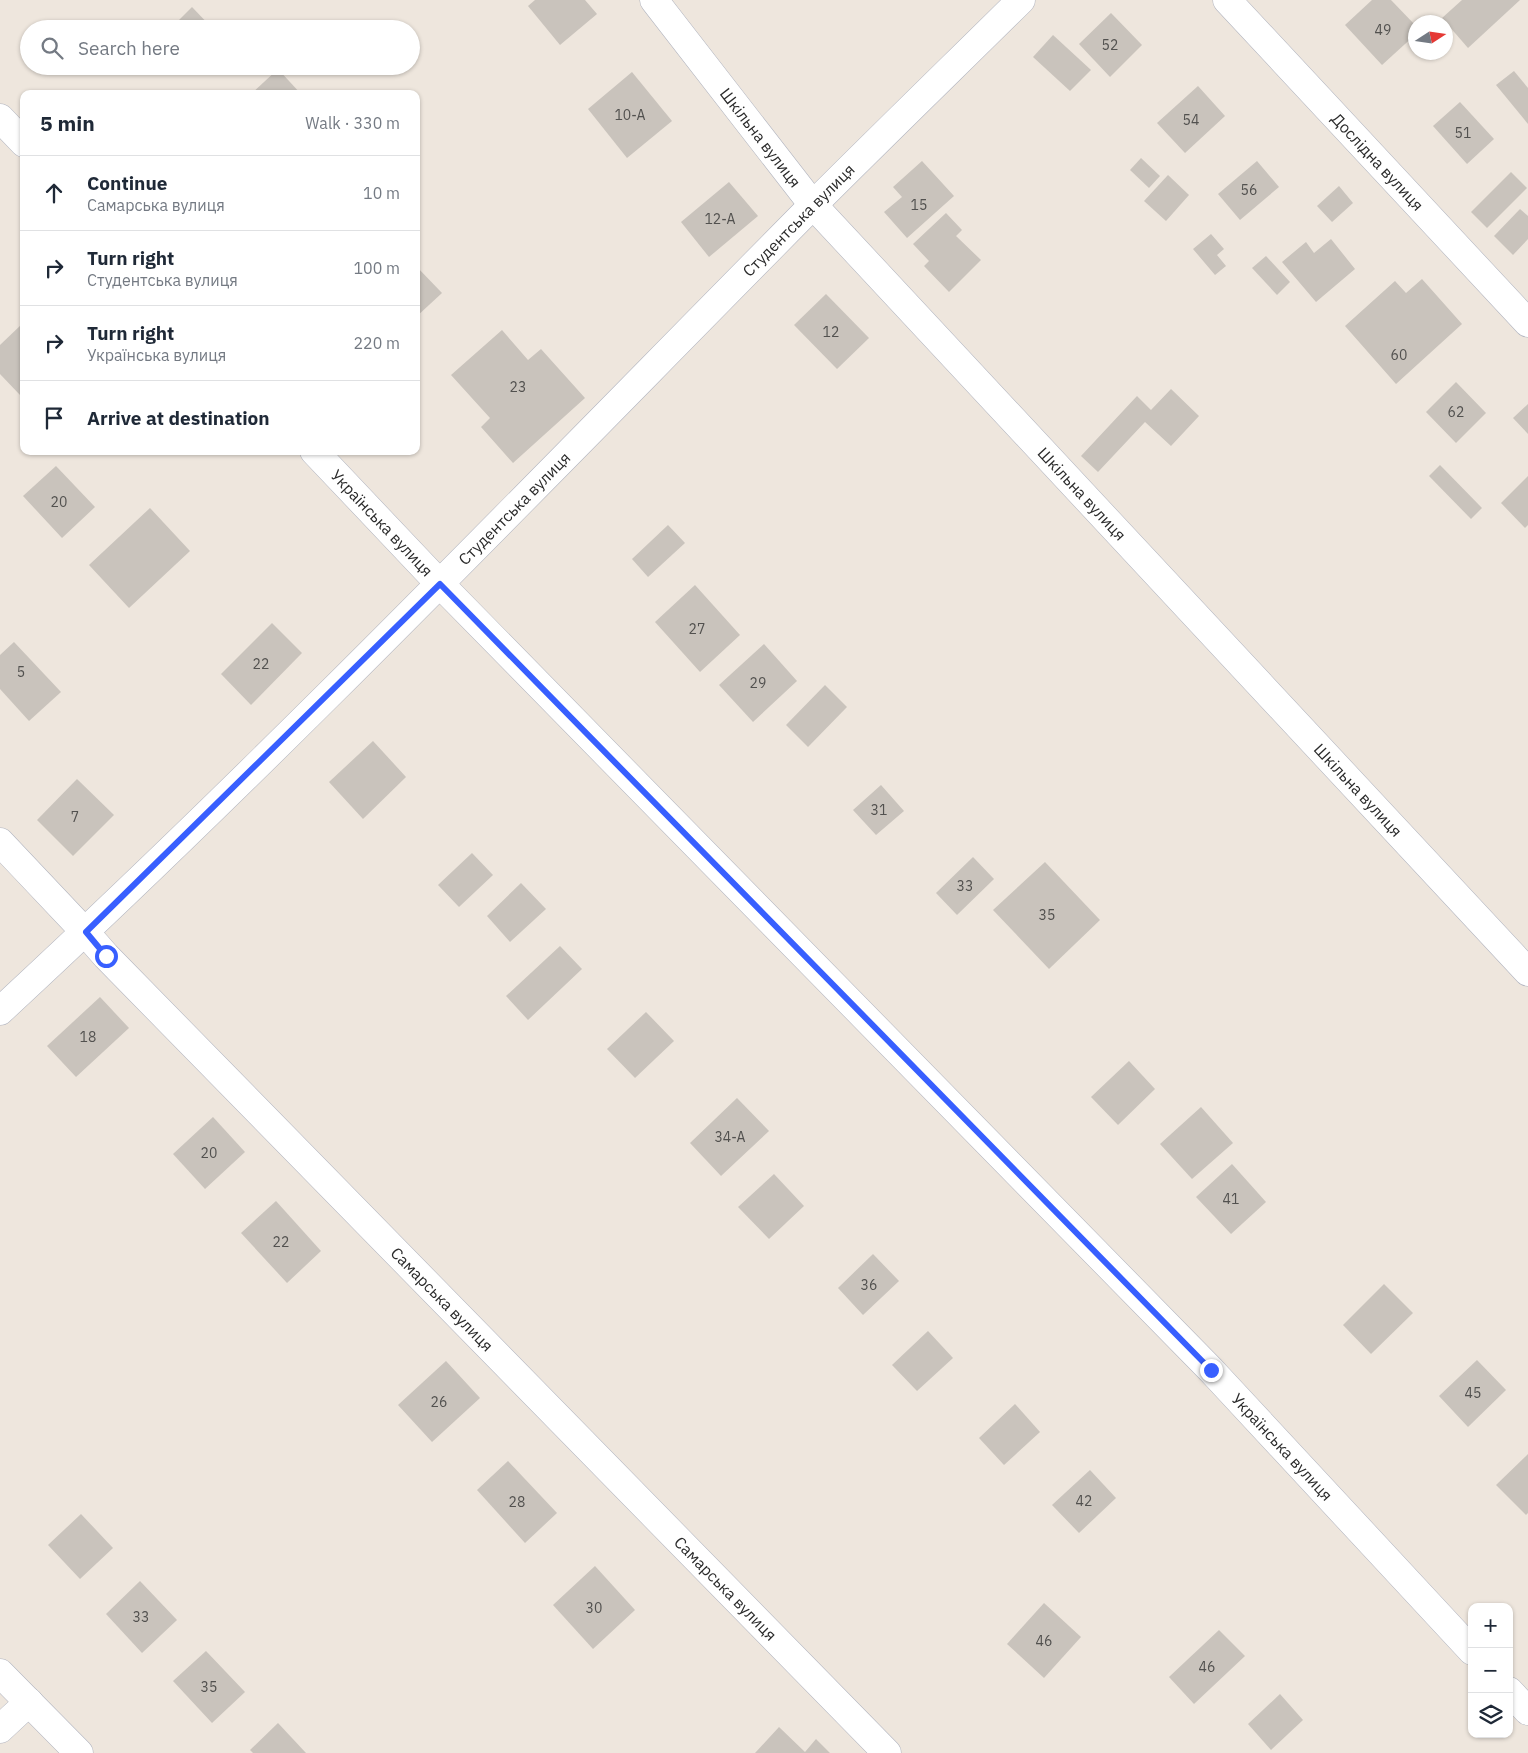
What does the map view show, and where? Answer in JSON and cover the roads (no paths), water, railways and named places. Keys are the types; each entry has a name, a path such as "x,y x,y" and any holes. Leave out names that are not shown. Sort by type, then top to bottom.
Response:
{"street":[{"name":"Шкільна вулиця","path":"654,0 813,205 1528,972"},
{"name":"Студентська вулиця","path":"0,1011 86,932 440,584 813,205 1021,0"},
{"name":"Дослідна вулиця","path":"1228,0 1528,323"},
{"path":"0,118 20,139"},
{"name":"Українська вулиця","path":"318,455 440,584 1211,1370 1470,1648"},
{"name":"Самарська вулиця","path":"0,842 120,970 888,1753"},
{"path":"0,1673 79,1753"},
{"path":"1511,1693 1528,1711"},
{"path":"0,1730 29,1702"}]}
